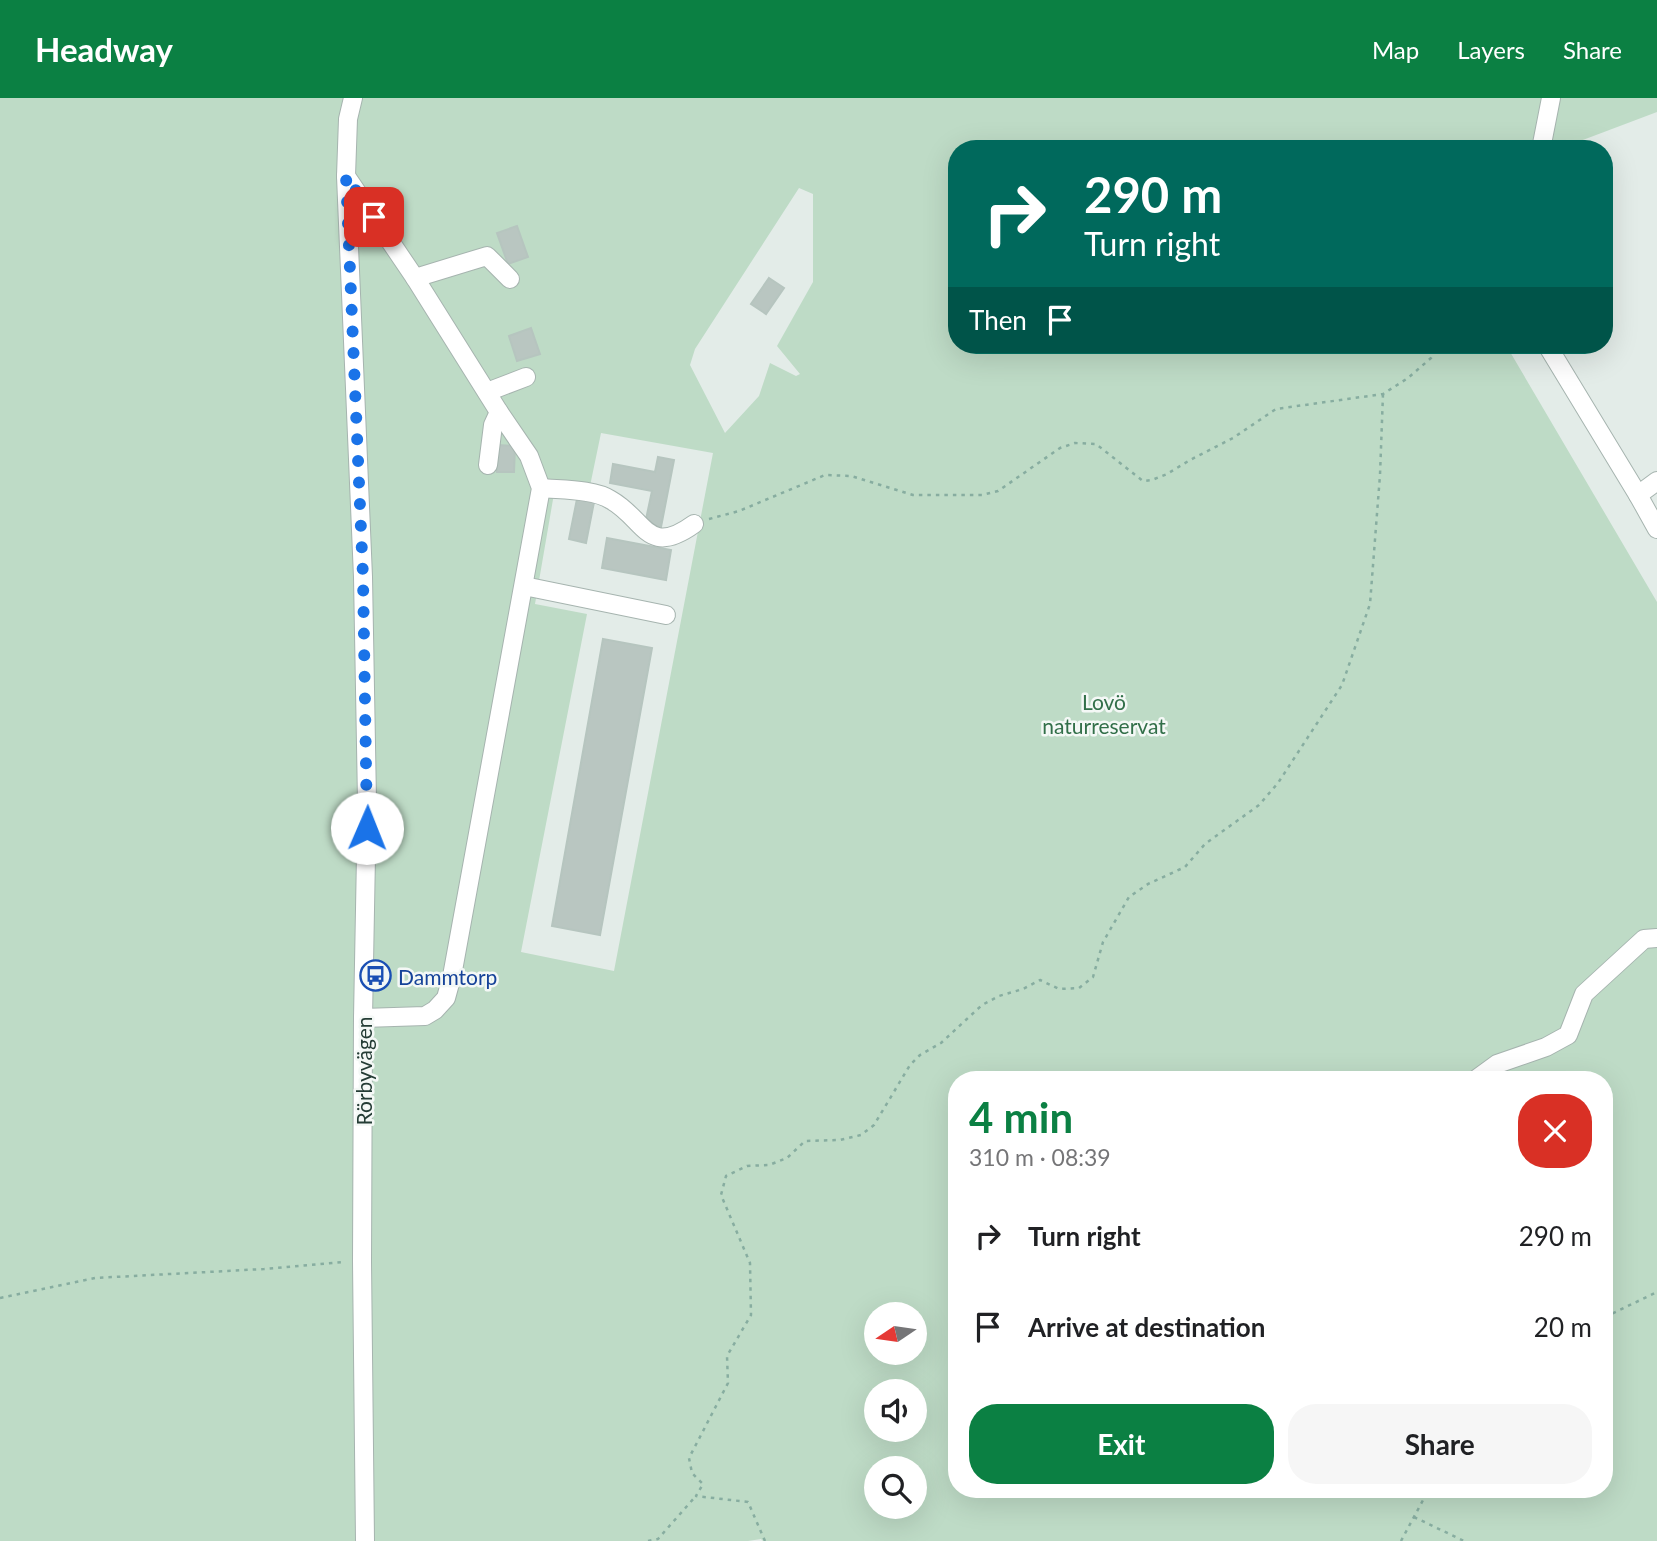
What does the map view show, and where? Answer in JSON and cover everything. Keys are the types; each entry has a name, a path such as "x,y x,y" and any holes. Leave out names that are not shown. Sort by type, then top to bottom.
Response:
{"street":[{"name":"Rörbyvägen","path":"354,98 348,119 346,176 363,591 367,801 362,1261 365,1541"},
{"path":"1543,140 1551,98"},
{"path":"346,176 529,456 541,488 446,998 425,1016 363,1018"},
{"path":"415,278 487,257 510,279"},
{"path":"1552,354 1657,529"},
{"path":"487,392 526,377"},
{"path":"488,465 494,425 499,412"},
{"path":"1638,495 1657,481"},
{"path":"541,488 595,494 611,499 645,530 659,537 678,535 694,524"},
{"path":"524,586 666,615"},
{"path":"1487,1071 1497,1064 1568,1035 1584,994 1644,939 1657,938"}],"path":[{"path":"694,524 739,511 825,475 851,476 913,495 982,495 998,491 1060,448 1075,443 1096,444 1143,481 1152,480 1233,438 1276,410 1383,394 1408,379 1433,354"},
{"path":"648,1541 658,1539 696,1496 703,1484 692,1473 689,1458 728,1383 727,1356 751,1315 750,1264 722,1195 726,1176 747,1167 769,1165 787,1158 805,1140 840,1140 861,1135 874,1125 910,1065 920,1055 941,1043 982,1005 1040,980 1059,989 1079,988 1093,977 1103,942 1129,897 1148,884 1185,867 1205,844 1259,805 1278,783 1342,685 1370,604 1383,394"},
{"path":"0,1298 95,1278 362,1261"},
{"path":"1613,1313 1657,1292"},
{"path":"696,1496 748,1502 765,1541"},
{"path":"1401,1541 1424,1498"},
{"path":"1414,1517 1464,1541"}],"green space":[{"name":"Lovö naturreservat","path":"0,98 1657,98 1657,112 1583,140 948,140 948,354 1511,354 1657,602 1657,1541 0,1541","holes":["799,188 813,194 813,282 777,346 800,374 796,376 770,363 759,396 725,433 690,365 695,349","601,433 713,453 614,971 521,952 587,614 535,604 556,482 590,486"]}],"building":[{"path":"517,226 528,257 508,264 497,233"},
{"path":"769,278 784,288 766,314 751,304"},
{"path":"531,328 540,354 517,361 509,336"},
{"path":"497,445 515,446 514,472 497,472"},
{"path":"658,457 674,460 661,527 645,524 652,491 610,483 613,464 655,472"},
{"path":"577,499 594,502 586,543 569,539"},
{"path":"607,538 671,550 666,580 602,568"},
{"path":"603,639 652,648 600,935 552,926"}],"place":[{"name":"Dammtorp","path":"375,976"}],"route":[{"path":"367,828 363,577 346,176 374,217"}]}
